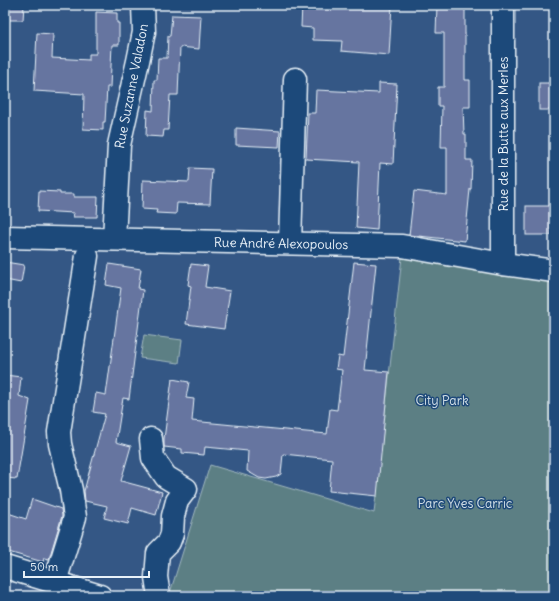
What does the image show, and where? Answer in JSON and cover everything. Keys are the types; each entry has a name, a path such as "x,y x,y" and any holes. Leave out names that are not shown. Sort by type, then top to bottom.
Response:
{"street":[{"name":"Rue Suzanne Valadon","path":"114,239 118,145 144,32 143,5"},
{"name":"Rue de la Butte aux Merles","path":"503,5 503,264"},
{"path":"290,243 295,79"},
{"name":"Rue André Alexopoulos","path":"5,237 402,246 503,264 554,271"},
{"path":"55,582 75,517 71,490 60,444 59,432 87,256"},
{"path":"151,439 153,458 166,477 186,489 177,501 173,516 172,534 169,542 158,553 156,577 159,596"},
{"path":"5,567 100,596"}],"green space":[{"name":"Parc Yves Carric","path":"402,257 554,280 554,596 169,596 210,465 374,513"},
{"path":"144,335 182,340 179,363 140,358"}],"building":[{"path":"5,5 24,5 23,20 5,20"},
{"path":"302,5 392,5 389,55 341,51 342,41 313,40 313,28 301,27"},
{"path":"437,5 465,5 465,80 470,80 470,107 463,107 464,134 466,134 466,160 472,160 471,189 465,241 409,235 414,191 447,195 447,147 441,147 442,106 438,106 438,87 444,87 444,33 436,33"},
{"path":"96,12 117,13 117,23 119,23 119,45 112,45 110,87 107,87 105,122 103,122 103,130 83,129 84,94 34,91 37,33 53,34 52,58 89,60 89,54 96,54"},
{"path":"172,15 201,16 199,49 180,47 178,95 170,95 168,130 164,130 163,137 146,136 147,110 153,111 154,80 157,80 158,58 167,58 168,36 170,36"},
{"path":"379,83 397,84 393,164 380,163 377,230 356,228 359,162 306,159 308,113 315,113 316,90 379,93"},
{"path":"539,83 554,83 554,110 539,110"},
{"path":"236,128 280,131 279,147 236,145"},
{"path":"190,168 212,169 210,204 177,203 176,214 156,213 157,210 142,209 143,180 189,182"},
{"path":"39,191 74,194 74,197 98,197 97,217 73,217 74,213 38,211"},
{"path":"526,206 551,206 551,235 526,235"},
{"path":"5,262 24,265 21,283 5,280"},
{"path":"354,262 376,264 365,370 389,372 377,496 329,491 332,459 283,454 281,474 276,477 266,479 259,478 247,471 248,451 205,447 204,455 182,453 182,449 164,447 172,379 189,382 186,398 194,399 192,421 327,434 330,409 337,410 342,370 336,369 338,356 343,357"},
{"path":"109,264 141,269 138,289 143,290 129,399 123,398 116,442 131,446 121,481 162,492 156,515 132,508 128,524 104,518 107,506 85,501 84,491 105,414 93,412 96,393 106,395 121,288 106,285"},
{"path":"191,264 208,266 205,287 230,291 224,329 186,324 191,286 188,285"},
{"path":"5,375 21,377 19,396 30,400 17,479 5,478 5,446 9,418 5,418"},
{"path":"32,499 61,509 62,516 49,559 44,558 43,562 5,551 5,512 26,519"}],"park label":[{"name":"City Park","path":"442,400"}]}
